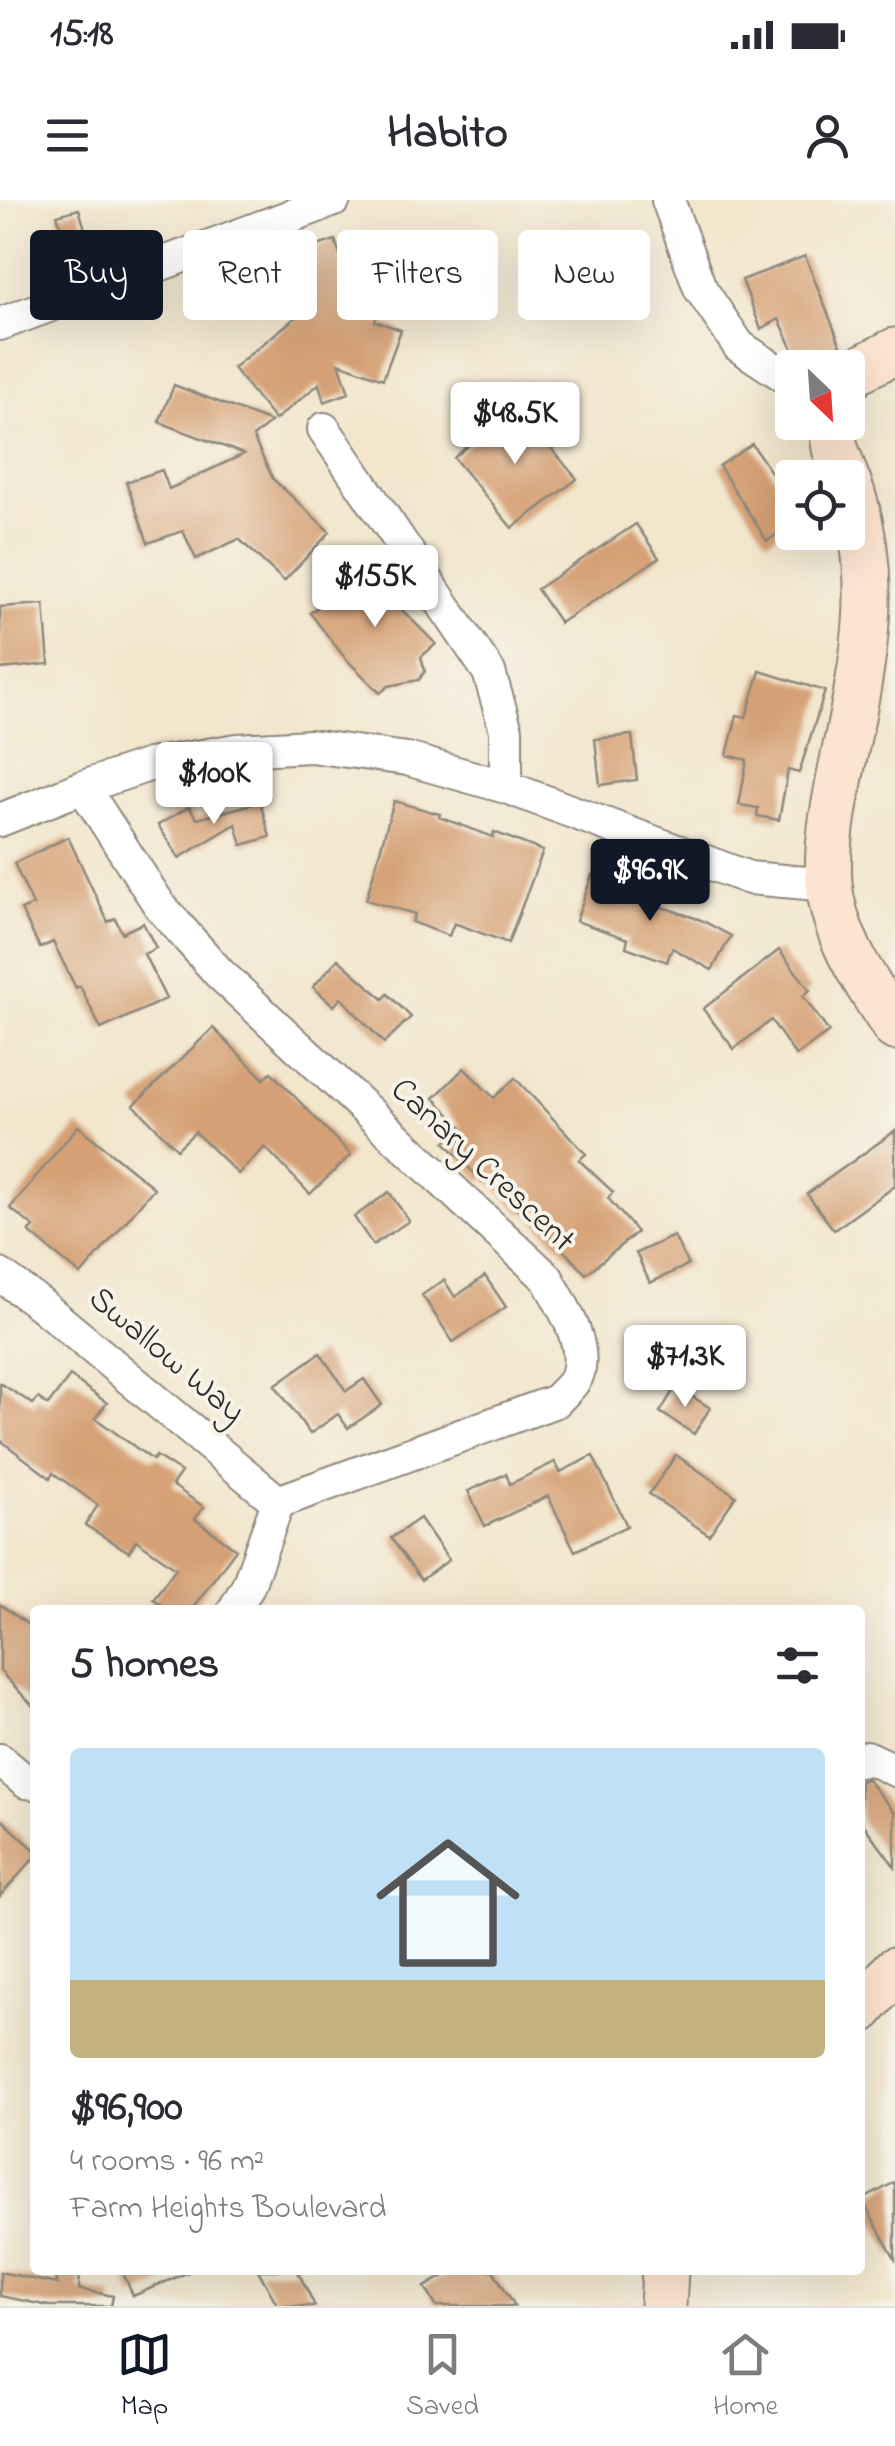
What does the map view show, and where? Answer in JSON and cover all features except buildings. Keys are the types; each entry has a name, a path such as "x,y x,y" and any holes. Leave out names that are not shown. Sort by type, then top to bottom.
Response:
{"street":[{"path":"2,322 334,200"},
{"path":"668,200 700,288 738,346 775,369"},
{"path":"865,366 895,351"},
{"path":"324,429 489,672 506,730 506,787"},
{"path":"863,550 869,580 862,671 830,830 829,885 844,946 895,1027"},
{"path":"0,820 149,765 237,750 310,746 407,759 506,787 750,878 829,885"},
{"name":"Canary Crescent","path":"83,787 160,906 219,973 547,1278 578,1340 577,1376 556,1401 278,1502"},
{"name":"Swallow Way","path":"0,1275 278,1502"},
{"path":"237,1605 248,1586 278,1502"},
{"path":"865,1758 895,1770"},
{"path":"0,1760 30,1782"},
{"path":"865,2005 895,1970"},
{"path":"663,2306 665,2275"}]}
